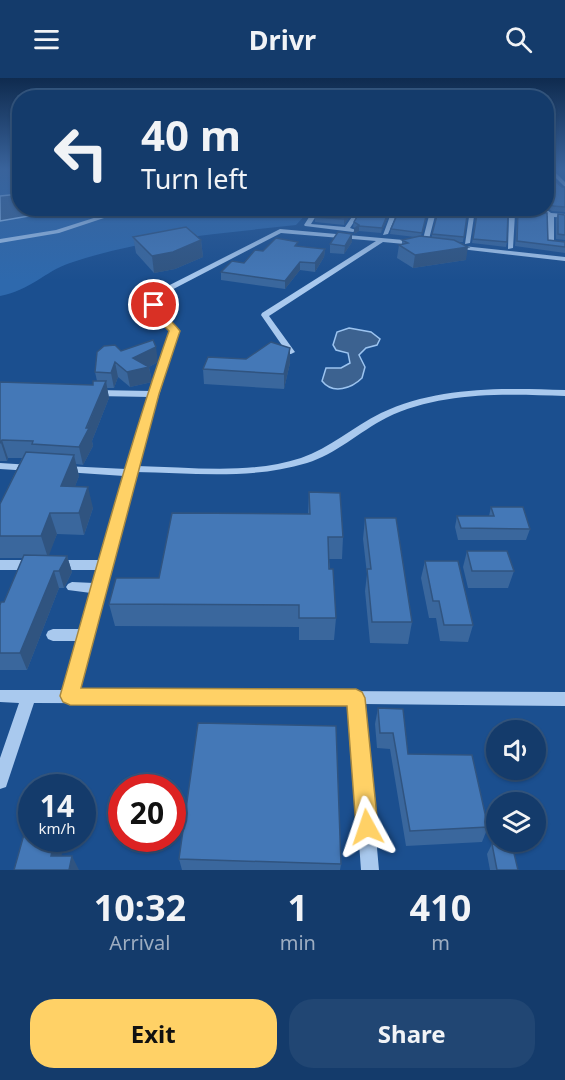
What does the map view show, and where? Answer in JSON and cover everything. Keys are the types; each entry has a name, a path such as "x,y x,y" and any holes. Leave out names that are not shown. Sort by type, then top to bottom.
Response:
{"street":[{"path":"0,241 57,232 107,216"},
{"path":"313,216 308,225 383,237"},
{"path":"346,230 356,216"},
{"path":"291,352 265,315 383,237 392,216"},
{"path":"427,242 432,216"},
{"path":"467,243 472,216"},
{"path":"510,216 510,248"},
{"path":"554,216 565,216"},
{"path":"554,216 565,226"},
{"path":"554,216 551,243 565,244"},
{"path":"70,696 153,394 175,331 157,314 154,305 157,295 280,231 427,242 437,240"},
{"path":"565,253 467,243 448,244 565,260"},
{"path":"0,466 131,471 257,471 306,460 386,415 423,402 478,392 565,393"},
{"path":"82,393 153,394"},
{"path":"0,565 105,565"},
{"path":"72,587 99,588"},
{"path":"53,635 86,635"},
{"path":"0,696 565,699"},
{"path":"0,781 29,696"},
{"path":"356,698 370,870"}],"shaded area":[{"path":"0,206 12,206 12,216 304,216 296,225 154,242 98,255 70,263 20,290 0,296"},
{"path":"0,206 12,206 12,216 29,216 0,221"},
{"path":"349,328 371,332 380,339 377,345 366,348 359,355 365,367 362,378 348,387 331,388 322,381 326,368 341,368 350,363 348,353 336,350 333,345 337,332"}],"building":[{"path":"558,214 565,215 565,235 558,234"},
{"path":"316,216 346,216 344,219"},
{"path":"357,216 387,216 382,228 359,226 354,229 359,225 354,222"},
{"path":"397,216 426,216 422,233 391,229"},
{"path":"437,216 467,216 464,237 432,234"},
{"path":"477,216 508,216 507,242 473,239"},
{"path":"518,216 547,216 548,240 565,242 565,247 517,241"},
{"path":"186,227 201,240 173,252 152,256 133,237"},
{"path":"338,232 352,234 345,246 330,244"},
{"path":"420,236 454,240 468,247 415,255 399,245 408,243 402,240"},
{"path":"276,238 298,242 295,246 325,249 315,263 300,262 285,281 221,272 232,261 244,263 255,250 263,251"},
{"path":"153,340 156,347 133,358 149,367 127,372 115,362 111,373 95,372 97,352 104,346 115,345 121,351"},
{"path":"271,342 290,348 284,374 203,369 208,357 246,359"},
{"path":"93,381 106,381 86,428 89,428 79,447 32,444 33,441 2,440 0,443 0,382 93,385"},
{"path":"26,452 74,455 61,486 88,487 79,513 50,513 41,536 0,536 0,504"},
{"path":"309,492 340,493 343,537 328,537 329,569 333,569 336,618 299,618 299,605 109,604 116,578 159,578 172,513 310,514"},
{"path":"491,507 523,507 530,529 461,528 457,516 494,516"},
{"path":"365,518 396,518 412,622 372,622 367,569 371,569"},
{"path":"467,551 507,551 514,571 472,571"},
{"path":"24,555 67,556 59,571 54,571 20,653 0,653 0,605 4,602"},
{"path":"425,561 458,561 473,625 444,625 439,601 433,601"},
{"path":"378,708 403,709 408,754 472,755 486,827 410,831 393,733 380,733"},
{"path":"198,723 336,726 341,864 179,859 180,852 186,852 186,809"},
{"path":"19,852 52,852 51,856 72,856 69,870 14,870"},
{"path":"494,852 514,852 518,870 497,870"}],"route":[{"path":"154,305 157,314 175,331 153,394 130,473 70,696 356,698 367,827"}]}
